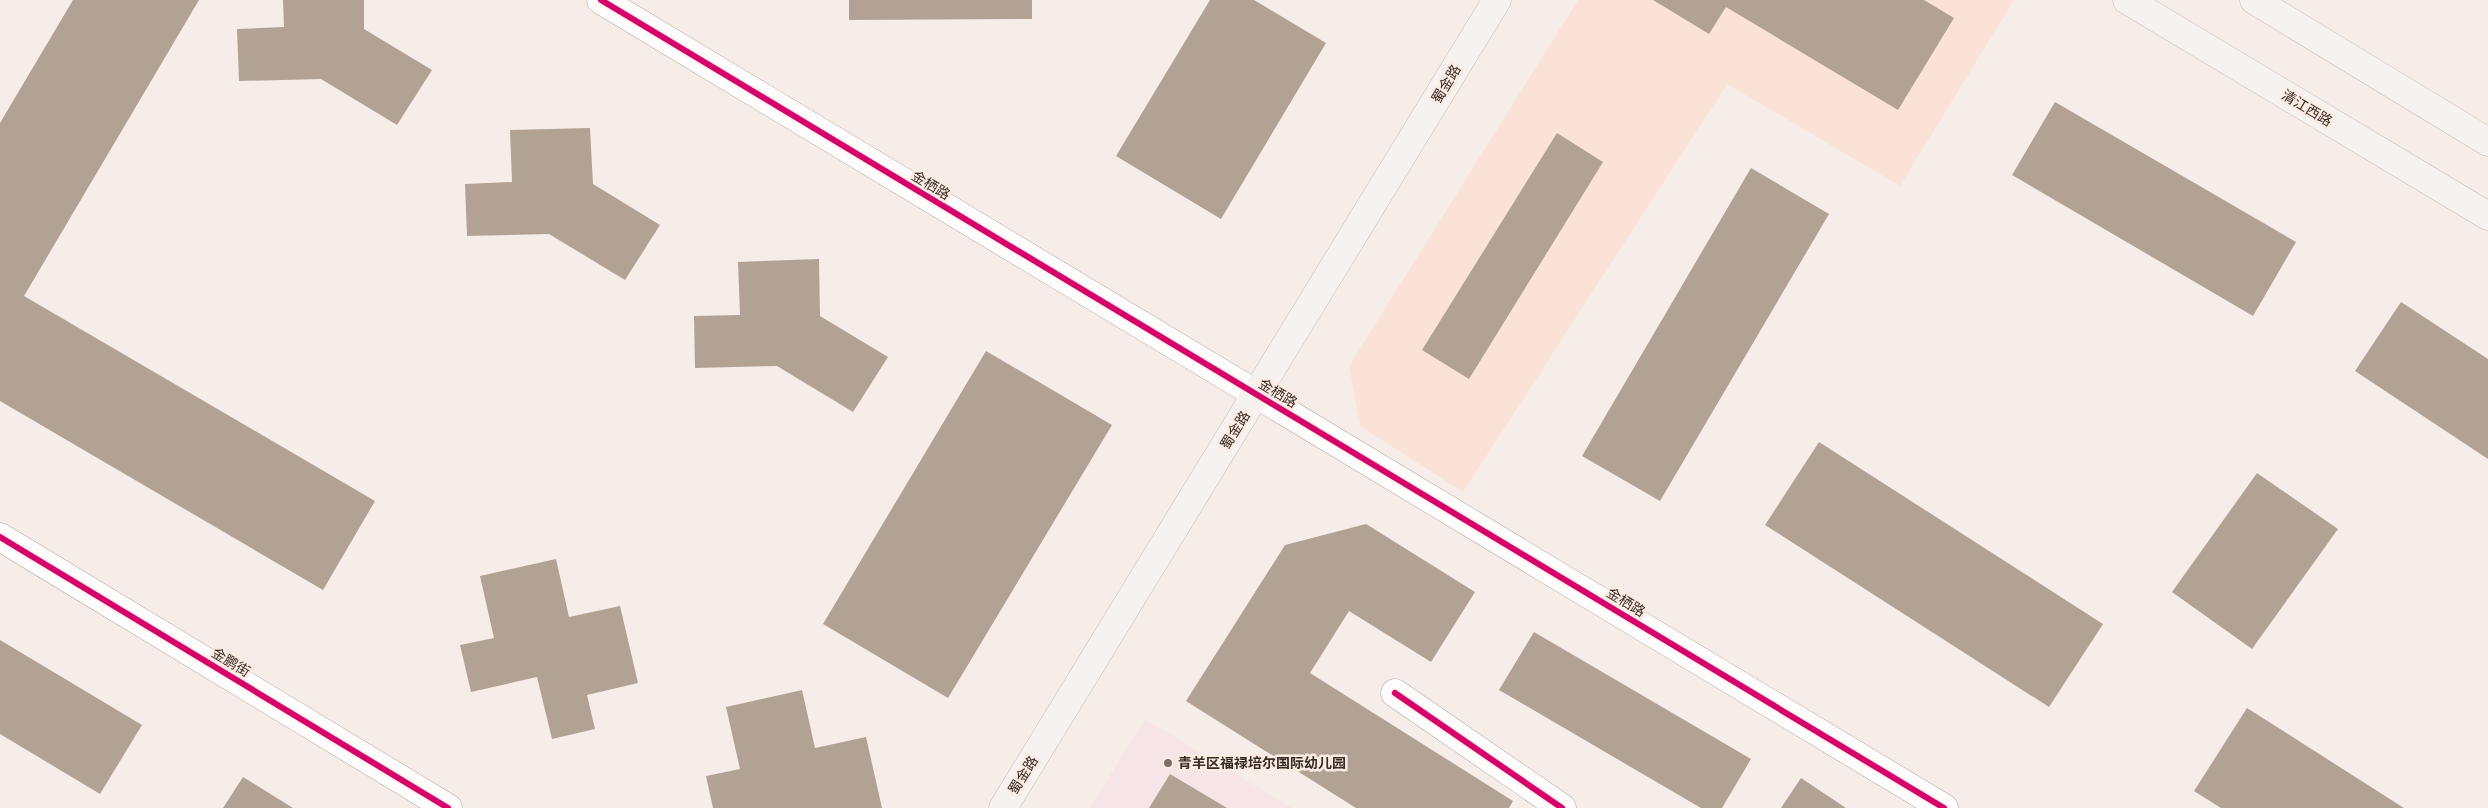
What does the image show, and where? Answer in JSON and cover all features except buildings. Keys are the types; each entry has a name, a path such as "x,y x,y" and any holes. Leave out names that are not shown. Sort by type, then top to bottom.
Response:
{"main road":[{"name":"蜀金路","path":"1003,808 1498,0"},
{"name":"清江西路","path":"2127,0 2488,216"},
{"path":"2254,0 2488,142"}],"street":[{"name":"金栖路","path":"600,0 1944,808"},
{"name":"金鹏街","path":"0,537 448,808"},
{"path":"1395,693 1556,806"}],"shaded area":[{"path":"1578,0 2014,0 1900,186 1727,84 1463,492 1360,426 1349,366"},
{"name":"青羊区福禄培尔国际幼儿园","path":"1145,719 1292,808 1090,808"}],"cycle path":[{"path":"601,0 1944,808"},
{"path":"0,537 448,808"},
{"path":"1395,693 1562,808"}],"place":[{"name":"青羊区福禄培尔国际幼儿园","path":"1168,763"}]}
